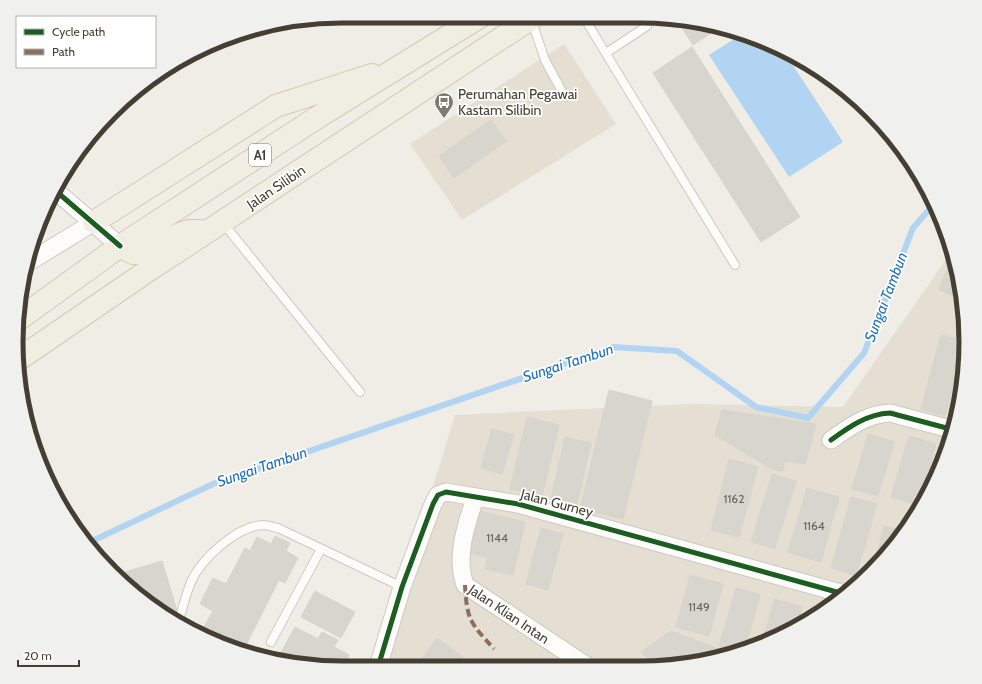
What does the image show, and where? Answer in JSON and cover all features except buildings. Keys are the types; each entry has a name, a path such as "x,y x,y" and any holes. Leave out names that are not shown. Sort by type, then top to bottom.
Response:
{"main road":[{"name":"A1","path":"25,315 120,246 318,117 471,23"},
{"name":"Jalan Silibin","path":"24,356 522,23"},
{"path":"94,222 276,106 353,80 401,67"},
{"path":"120,246 133,253 142,253 180,234 215,227"}],"street":[{"path":"60,194 94,222 120,246"},
{"path":"34,259 94,222"},
{"path":"831,440 856,422 880,414 890,413 947,428"},
{"name":"Jalan Gurney","path":"380,661 402,587 433,504 438,495 446,492 518,504 837,592"},
{"name":"Jalan Klian Intan","path":"475,498 464,531 460,571 465,585 579,661"}],"lane":[{"path":"533,23 545,60 565,97"},
{"path":"587,23 735,265"},
{"path":"606,53 647,26"},
{"path":"215,227 360,392"},
{"path":"180,617 191,581 200,566 214,551 248,528 264,525 278,528 402,587"},
{"path":"271,642 321,549"}],"shaded area":[{"path":"564,44 616,124 462,220 410,144"},
{"path":"948,257 956,300 959,342 953,404 942,445 935,464 916,502 893,536 866,568 834,595 800,618 762,637 723,650 682,658 640,661 380,661 455,415 692,404 843,407"}],"water":[{"path":"736,38 762,47 790,61 843,142 789,177 709,55"}],"waterway":[{"name":"Sungai Tambun","path":"93,541 213,484 613,347 677,351 756,407 808,418 864,353 913,228 930,209"}],"marked path":[{"path":"465,585 467,606 471,620 494,649"}],"cycle path":[{"path":"60,194 120,246"},
{"path":"831,440 859,422 874,416 890,413 947,428"},
{"path":"380,661 402,587 433,504 438,495 446,492 518,504 837,592"}],"place":[{"name":"Perumahan Pegawai Kastam Silibin","path":"444,119"}]}
